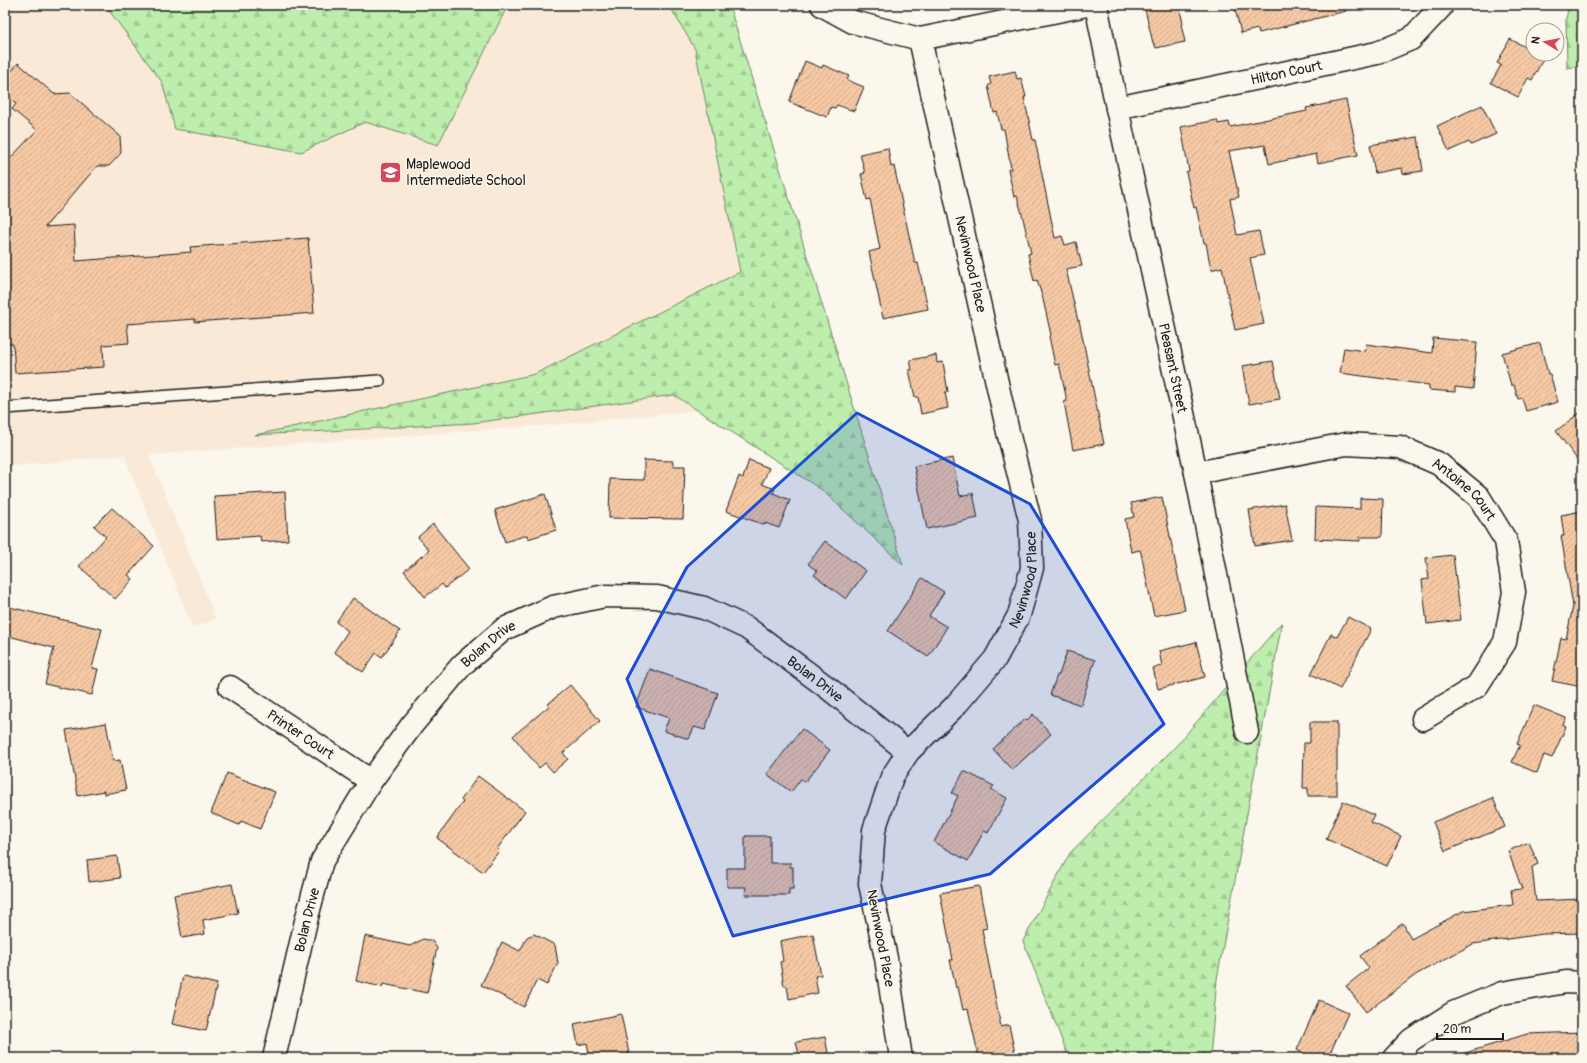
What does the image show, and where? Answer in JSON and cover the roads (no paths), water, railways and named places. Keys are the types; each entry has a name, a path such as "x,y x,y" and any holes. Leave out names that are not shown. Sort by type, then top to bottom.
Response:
{"street":[{"path":"822,5 853,22 920,39 1087,5"},
{"name":"Pleasant Street","path":"1096,5 1196,473 1247,732"},
{"name":"Hilton Court","path":"1117,108 1377,53 1411,39 1441,7"},
{"name":"Nevinwood Place","path":"901,1058 886,958 870,884 874,830 892,777 908,752 955,706 995,659 1019,615 1032,568 1030,520 920,39"},
{"name":"Antoine Court","path":"1196,473 1346,444 1400,447 1439,464 1479,497 1506,541 1514,592 1505,642 1477,686 1423,719"},
{"name":"Bolan Drive","path":"280,1057 306,921 322,861 370,781 412,725 462,665 504,629 553,607 605,596 657,598 704,608 747,628 828,688 908,752"},
{"name":"Printer Court","path":"230,687 370,781"},
{"path":"1394,1058 1411,1040 1453,1013 1502,993 1566,982 1582,984"}],"lane":[{"path":"5,408 379,381"}],"place":[{"name":"Maplewood Intermediate School","path":"391,172"}]}
